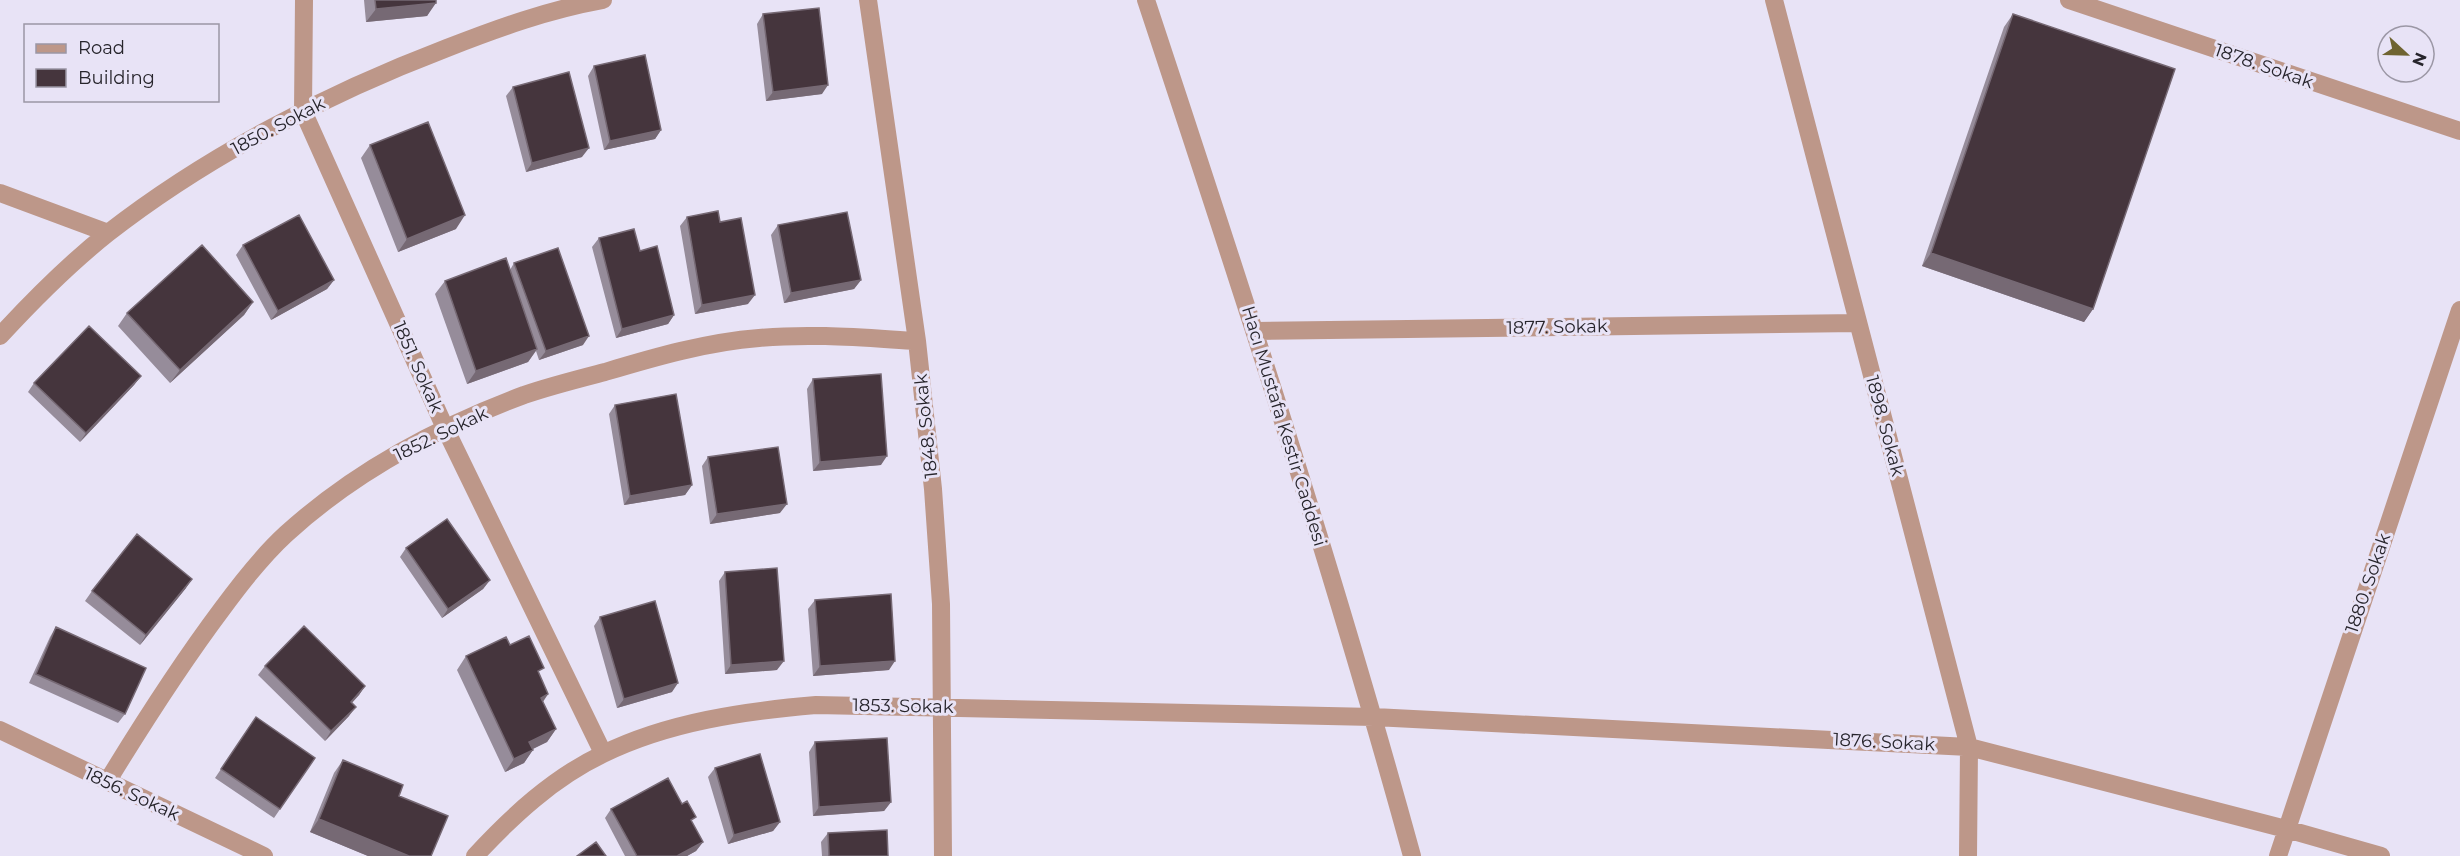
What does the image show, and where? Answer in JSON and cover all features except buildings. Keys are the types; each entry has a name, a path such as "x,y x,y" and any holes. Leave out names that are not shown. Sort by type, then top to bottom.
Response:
{"street":[{"name":"1851. Sokak","path":"304,0 303,111 446,428 603,753"},
{"name":"1850. Sokak","path":"0,336 44,289 108,233 226,154 303,111 390,69 466,40 536,15 603,0"},
{"name":"1848. Sokak","path":"868,0 917,340 933,489 941,604 943,856"},
{"name":"Hacı Mustafa Kestir Caddesi","path":"1146,0 1256,331 1374,717 1412,856"},
{"name":"1898. Sokak","path":"1774,0 1968,747 1968,856"},
{"name":"1878. Sokak","path":"2069,0 2460,131"},
{"path":"0,193 108,233"},
{"name":"1880. Sokak","path":"2278,856 2460,310"},
{"name":"1877. Sokak","path":"1256,331 1858,323"},
{"name":"1852. Sokak","path":"107,782 189,652 244,580 284,535 329,498 389,459 446,428 525,395 653,358 706,346 759,338 819,336 917,340"},
{"name":"1853. Sokak","path":"475,856 528,803 603,753 661,732 767,709 816,705 1374,717"},
{"name":"1876. Sokak","path":"1374,717 1968,747 2286,829 2381,856"},
{"name":"1856. Sokak","path":"0,730 264,856"}]}
